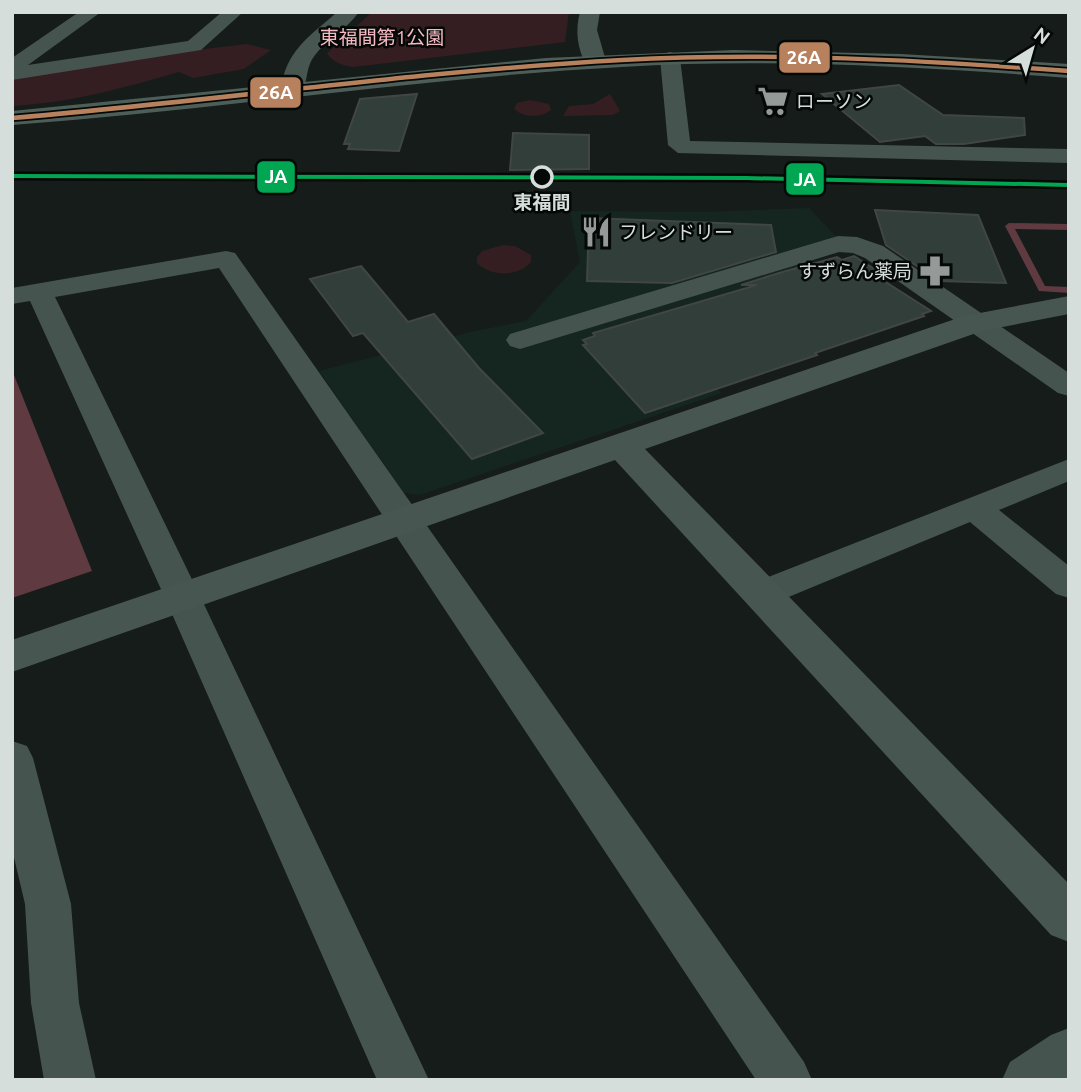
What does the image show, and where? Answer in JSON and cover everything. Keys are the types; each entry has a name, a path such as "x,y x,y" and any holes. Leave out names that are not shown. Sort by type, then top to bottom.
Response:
{"main road":[{"path":"12,118 595,61 670,58 859,58 1069,71"}],"street":[{"path":"12,68 93,12"},
{"path":"12,74 194,46 234,12"},
{"path":"292,91 295,69 307,50 349,12"},
{"path":"590,12 586,30 595,61"},
{"path":"670,58 679,145 686,148 1069,156"},
{"path":"520,340 838,244 857,245 874,252 1069,387"},
{"path":"403,1080 183,598 25,294 226,260 786,1080"},
{"path":"12,656 975,323 1069,305"},
{"path":"621,444 1069,919"},
{"path":"761,594 1069,469"},
{"path":"975,508 1069,585"},
{"path":"12,758 48,904 55,1003 70,1080"},
{"path":"1028,1080 1069,1053"}],"shaded area":[{"path":"809,208 848,249 800,265 846,299 676,354 722,393 420,495 404,493 319,371 470,332 526,321 580,262 570,211 702,212"},
{"path":"12,370 92,571 12,598"}],"green space":[{"name":"東福間第1公園","path":"372,12 569,12 565,42 353,67 332,59 327,53"},
{"path":"247,44 271,50 244,69 193,78 179,72 76,98 12,106 12,79 161,54"},
{"path":"610,94 620,111 613,115 563,116 569,106 593,104"},
{"path":"530,100 549,104 551,110 533,116 514,109 517,103"},
{"path":"503,245 515,246 531,255 531,262 512,273 490,271 477,263 477,257 482,251"}],"building":[{"path":"899,85 943,115 1024,118 1025,135 964,144 936,144 925,136 880,142 822,94"},
{"path":"417,94 399,151 348,149 350,144 344,144 360,99"},
{"path":"513,133 589,135 589,169 510,170"},
{"path":"875,210 978,215 1006,283 939,281 886,245"},
{"path":"589,218 771,225 776,252 672,283 587,281"},
{"path":"854,256 890,279 881,279 931,311 922,314 924,316 815,353 817,355 645,413 583,345 587,344 583,340 595,336 593,333 757,285 741,285 779,273 837,257 842,260"},
{"path":"361,266 408,322 434,314 479,368 543,433 472,459 363,333 353,336 310,279"}],"waterway":[{"path":"1069,227 1009,226 1042,289 1069,290"}],"transit line":[{"name":"26A","path":"12,118 469,72 622,60 846,58 1069,71"},
{"name":"JA","path":"12,176 746,178 1069,185"}],"place":[{"name":"ローソン","path":"773,101"},
{"name":"東福間","path":"542,177"},
{"name":"フレンドリー","path":"596,232"},
{"name":"すずらん薬局","path":"935,271"}]}
